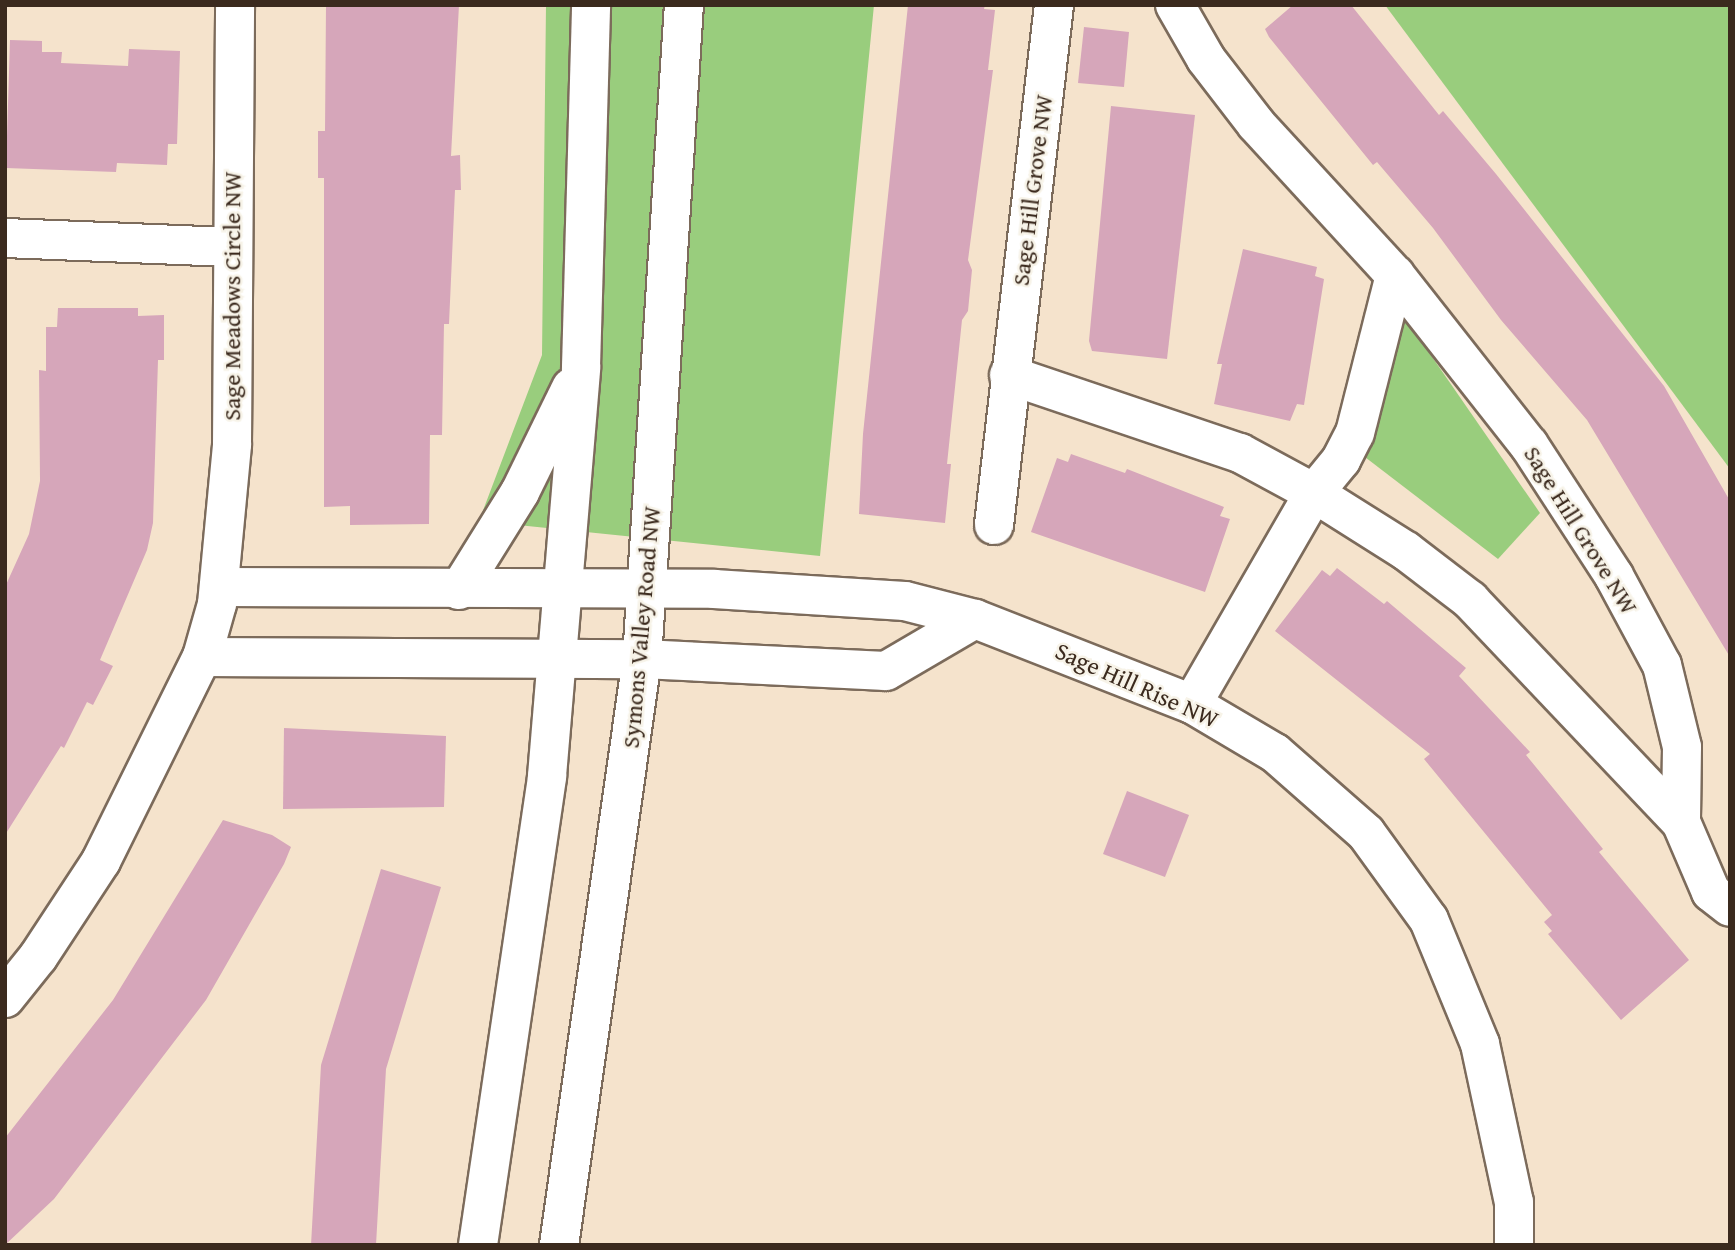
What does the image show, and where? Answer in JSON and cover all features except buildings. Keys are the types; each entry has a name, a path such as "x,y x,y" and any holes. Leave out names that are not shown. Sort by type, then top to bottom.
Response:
{"street":[{"name":"Sage Meadows Circle NW","path":"5,998 38,957 101,861 202,657 220,587 232,444 235,5"},
{"path":"478,1245 547,776 582,367 591,5"},
{"name":"Symons Valley Road NW","path":"559,1245 642,659 684,5"},
{"name":"Sage Hill Grove NW","path":"1175,5 1206,59 1256,124 1395,275 1529,445 1614,576 1662,665 1682,747 1681,822"},
{"name":"Sage Hill Grove NW","path":"994,525 1009,375 1058,9"},
{"path":"5,238 232,247"},
{"path":"1192,704 1314,493 1341,460 1355,433 1395,275"},
{"path":"458,590 520,492 582,367"},
{"name":"Sage Hill Grove NW","path":"1009,375 1240,453 1314,493 1406,551 1470,600 1681,822 1712,892 1730,907"},
{"path":"220,587 647,589"},
{"name":"Sage Hill Rise NW","path":"647,589 905,601 975,619 1192,704 1275,754 1366,833 1429,920 1480,1044 1514,1202 1514,1245"},
{"path":"202,657 642,659 886,671 975,619"}],"green space":[{"path":"546,5 874,5 820,556 479,521 542,355"},
{"path":"1385,5 1730,5 1730,469"},
{"path":"1401,312 1540,513 1498,559 1361,454"}]}
